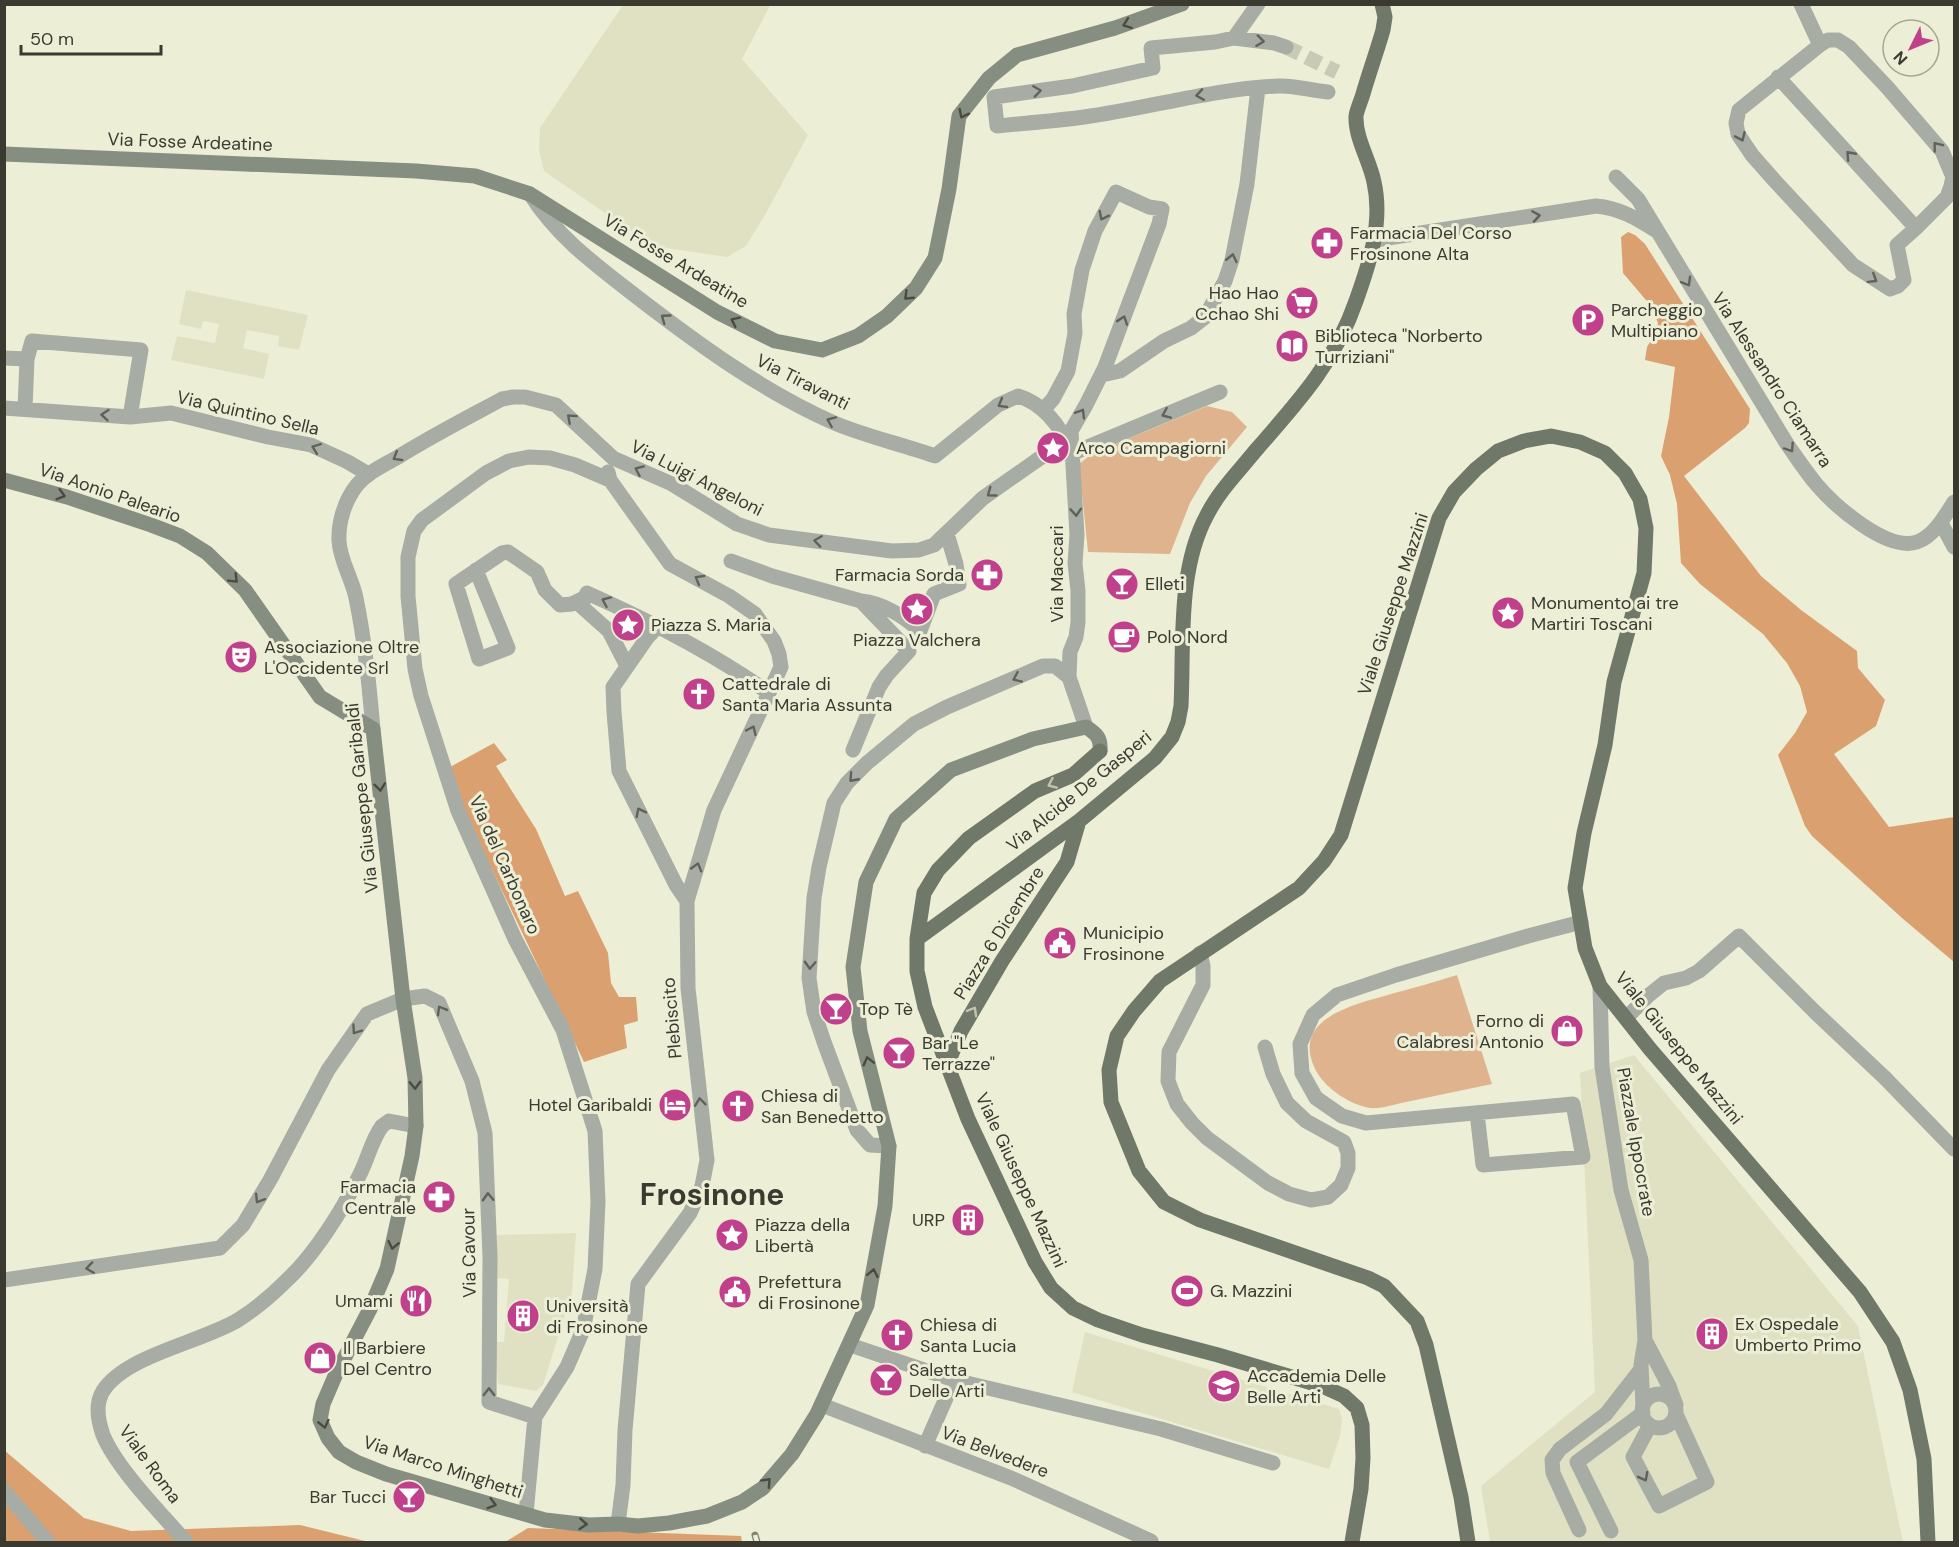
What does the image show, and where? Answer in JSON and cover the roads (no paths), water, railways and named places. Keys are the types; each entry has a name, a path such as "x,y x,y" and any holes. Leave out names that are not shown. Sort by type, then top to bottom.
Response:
{"main road":[{"name":"Via Fosse Ardeatine","path":"4,154 416,171 475,176 530,194 717,312 776,340 822,350 858,336 887,316 916,288 935,258 947,199 959,116 988,78 1017,56 1115,28 1182,4"},
{"name":"Via Alcide De Gasperi","path":"917,939 1079,821 1155,758 1172,737 1181,706 1185,591 1198,534 1206,515 1225,486 1314,383 1329,359 1344,333 1357,300 1375,240 1378,205 1374,181 1360,138 1356,116 1383,30 1385,17 1382,4"},
{"name":"Viale Giuseppe Mazzini","path":"1468,1542 1461,1497 1426,1345 1417,1321 1383,1286 1368,1278 1200,1220 1164,1202 1139,1171 1111,1102 1108,1070 1117,1036 1134,1011 1160,981 1299,888 1330,852 1341,835 1438,519 1454,492 1476,469 1498,451 1524,441 1551,436 1580,442 1605,453 1624,473 1640,499 1646,528 1644,573 1614,682 1605,745 1584,833 1575,888 1585,948 1600,986 1650,1049 1860,1292 1893,1342 1910,1390 1924,1459 1928,1542"},
{"name":"Via Aonio Paleario","path":"4,480 68,497 151,525 180,536 207,553 245,590 320,697 373,729"},
{"name":"Viale Giuseppe Mazzini","path":"1086,727 1097,734 1101,742 1100,751 1073,774 1035,791 969,838 938,870 924,893 917,939 917,971 925,1007 973,1129 1035,1262 1051,1288 1072,1308 1098,1320 1142,1335 1218,1354 1322,1386 1344,1396 1357,1408 1362,1425 1363,1458 1361,1489 1352,1542"},
{"path":"526,1514 545,1520 589,1525 638,1526 669,1524 707,1516 742,1502 763,1488 792,1454 822,1405 867,1305 885,1206 889,1146 860,1031 853,967 866,882 896,819 951,770 1033,740 1086,727"},
{"name":"Via Giuseppe Garibaldi","path":"373,729 403,999 415,1078 416,1126"},
{"name":"Piazza 6 Dicembre","path":"948,1063 961,1032 1002,961 1067,862 1079,821"},
{"name":"Via Marco Minghetti","path":"416,1126 412,1156 387,1269 370,1309 335,1376 323,1404 320,1420 328,1438 339,1452 356,1462 386,1474 526,1514"}],"street":[{"path":"1234,38 1258,4"},
{"path":"1801,4 1820,45"},
{"path":"1286,47 1274,43 1234,38 1151,48 1153,68 1072,86 994,97 997,126 1084,117 1198,94 1290,86 1314,92 1328,92"},
{"path":"1828,40 1838,40 1850,47 1942,151 1953,177 1947,197 1897,245 1904,280 1898,286 1890,289 1853,265 1774,180 1743,144 1738,134 1736,123 1739,110 1820,45 1828,40"},
{"path":"1778,77 1916,228"},
{"path":"1102,375 1120,371 1164,340 1191,328 1204,317 1226,281 1247,184 1258,88"},
{"name":"Via Alessandro Ciamarra","path":"1616,177 1638,199 1787,444 1819,487 1850,515 1891,541 1905,544 1918,542 1941,523 1954,502"},
{"path":"1043,410 1058,390 1071,364 1075,333 1074,314 1082,270 1095,231 1116,192 1149,207 1162,209 1155,235 1102,375 1071,431 1071,454"},
{"name":"Via Tiravanti","path":"530,194 558,233 657,312 769,390 834,423 935,456 998,405 1018,396 1031,399 1043,410 1064,434 1071,454"},
{"path":"1375,240 1596,206 1615,208 1658,231"},
{"path":"25,409 27,359 32,341 141,350 130,417"},
{"path":"4,357 27,359"},
{"name":"Via Luigi Angeloni","path":"613,458 672,484 737,524 769,535 892,551 934,545 983,498 1040,458 1054,453 1071,454 1220,392"},
{"name":"Via Giuseppe Garibaldi","path":"373,729 365,645 355,593 339,541 341,519 357,486 368,474 502,399 513,396 543,400 556,405 613,458"},
{"name":"Via Quintino Sella","path":"4,408 130,417 171,413 311,446 348,462 368,474"},
{"name":"Via Maccari","path":"1071,454 1077,536 1075,563 1078,622 1076,637 1070,652 1069,676 1086,727"},
{"name":"Via del Carbonaro","path":"535,1417 567,1367 583,1330 595,1269 598,1202 596,1131 563,1030 515,939 458,811 421,696 415,669 408,596 408,557 414,531 422,520 486,473 509,461 529,457 550,458 575,465 610,480"},
{"path":"610,480 608,471 613,458"},
{"name":"Plebiscito","path":"610,480 670,564 729,596 755,614 766,627 779,654 780,667 714,810 687,901 688,988 707,1160 702,1186 690,1213 638,1284 618,1524"},
{"path":"1941,523 1954,547"},
{"path":"731,561 772,576 879,605 909,621 920,632 934,594 959,584 956,564 946,534"},
{"path":"476,570 508,648 479,659 456,584 476,570 502,553 508,552 537,572 545,590 560,605 572,604 584,598"},
{"path":"627,666 609,631 581,606 587,593 658,626 769,693"},
{"path":"853,750 879,687 909,651 861,601"},
{"path":"658,626 613,687 619,771 676,885 687,901"},
{"path":"889,1146 870,1145 857,1130 814,1012 809,978 814,898 834,803 848,783 867,763 914,724 947,707 1043,666 1055,666 1069,676"},
{"path":"1477,1113 1484,1165 1583,1157 1573,1104 1366,1123 1342,1116 1316,1098 1302,1073 1300,1044 1313,1015 1337,995 1429,965 1581,922"},
{"path":"1626,1018 1664,983 1686,978 1699,971 1739,936 1885,1078 1954,1149"},
{"path":"1200,953 1203,985 1169,1052 1168,1082 1177,1104 1207,1138 1268,1183 1289,1194 1311,1200 1328,1197 1341,1185 1348,1168 1348,1153 1344,1142 1306,1121 1287,1103 1272,1074 1265,1047"},
{"name":"Piazzale Ippocrate","path":"1600,986 1602,1067 1621,1190 1641,1260 1645,1340 1641,1369 1645,1415 1633,1457 1659,1506 1707,1482 1676,1409 1669,1386 1645,1340"},
{"name":"Via Cavour","path":"403,999 425,996 439,1003 472,1081 485,1133 490,1257 489,1402 535,1417"},
{"path":"4,1280 220,1248 243,1225 270,1180 328,1070 367,1014 403,999"},
{"name":"Viale Roma","path":"186,1542 136,1483 104,1437 99,1422 98,1402 103,1392 122,1372 238,1320 288,1279 319,1242 340,1209 360,1175 382,1126 389,1121 416,1126"},
{"path":"850,1345 954,1380 1161,1429 1274,1463"},
{"path":"1579,1530 1553,1473 1552,1460 1560,1449 1606,1414 1641,1369"},
{"path":"925,1446 954,1380"},
{"path":"1611,1531 1577,1462 1645,1415 1649,1397 1659,1394 1669,1397 1676,1409 1671,1423 1667,1426 1656,1427 1645,1415"},
{"name":"Via Belvedere","path":"822,1405 1063,1500 1151,1541"},
{"path":"526,1514 535,1417"},
{"path":"4,1491 48,1542"}],"tunnel":[{"path":"1286,47 1337,72"}],"railway":[{"path":"755,1535 757,1542"}],"place":[{"name":"Farmacia Del Corso Frosinone Alta","path":"1327,243"},
{"name":"Hao Hao Cchao Shi","path":"1302,303"},
{"name":"Parcheggio Multipiano","path":"1588,320"},
{"name":"Biblioteca \"Norberto Turriziani\"","path":"1292,346"},
{"name":"Arco Campagiorni","path":"1053,448"},
{"name":"Farmacia Sorda","path":"987,575"},
{"name":"Elleti","path":"1122,584"},
{"name":"Piazza Valchera","path":"917,609"},
{"name":"Monumento ai tre Martiri Toscani","path":"1508,613"},
{"name":"Piazza S. Maria","path":"628,625"},
{"name":"Polo Nord","path":"1124,637"},
{"name":"Associazione Oltre L'Occidente Srl","path":"241,657"},
{"name":"Cattedrale di Santa Maria Assunta","path":"699,694"},
{"name":"Municipio Frosinone","path":"1060,943"},
{"name":"Top Tè","path":"836,1009"},
{"name":"Forno di Calabresi Antonio","path":"1567,1031"},
{"name":"Bar \"Le Terrazze\"","path":"899,1053"},
{"name":"Hotel Garibaldi","path":"675,1105"},
{"name":"Chiesa di San Benedetto","path":"738,1106"},
{"name":"Farmacia Centrale","path":"439,1197"},
{"name":"URP","path":"968,1220"},
{"name":"Piazza della Libertà","path":"732,1235"},
{"name":"G. Mazzini","path":"1187,1291"},
{"name":"Prefettura di Frosinone","path":"735,1292"},
{"name":"Umami","path":"416,1301"},
{"name":"Università di Frosinone","path":"523,1316"},
{"name":"Ex Ospedale Umberto Primo","path":"1712,1334"},
{"name":"Chiesa di Santa Lucia","path":"897,1335"},
{"name":"Il Barbiere Del Centro","path":"320,1358"},
{"name":"Saletta Delle Arti","path":"886,1380"},
{"name":"Accademia Delle Belle Arti","path":"1224,1386"},
{"name":"Bar Tucci","path":"409,1497"}],"district":[{"name":"Frosinone","path":"712,1194"}]}
